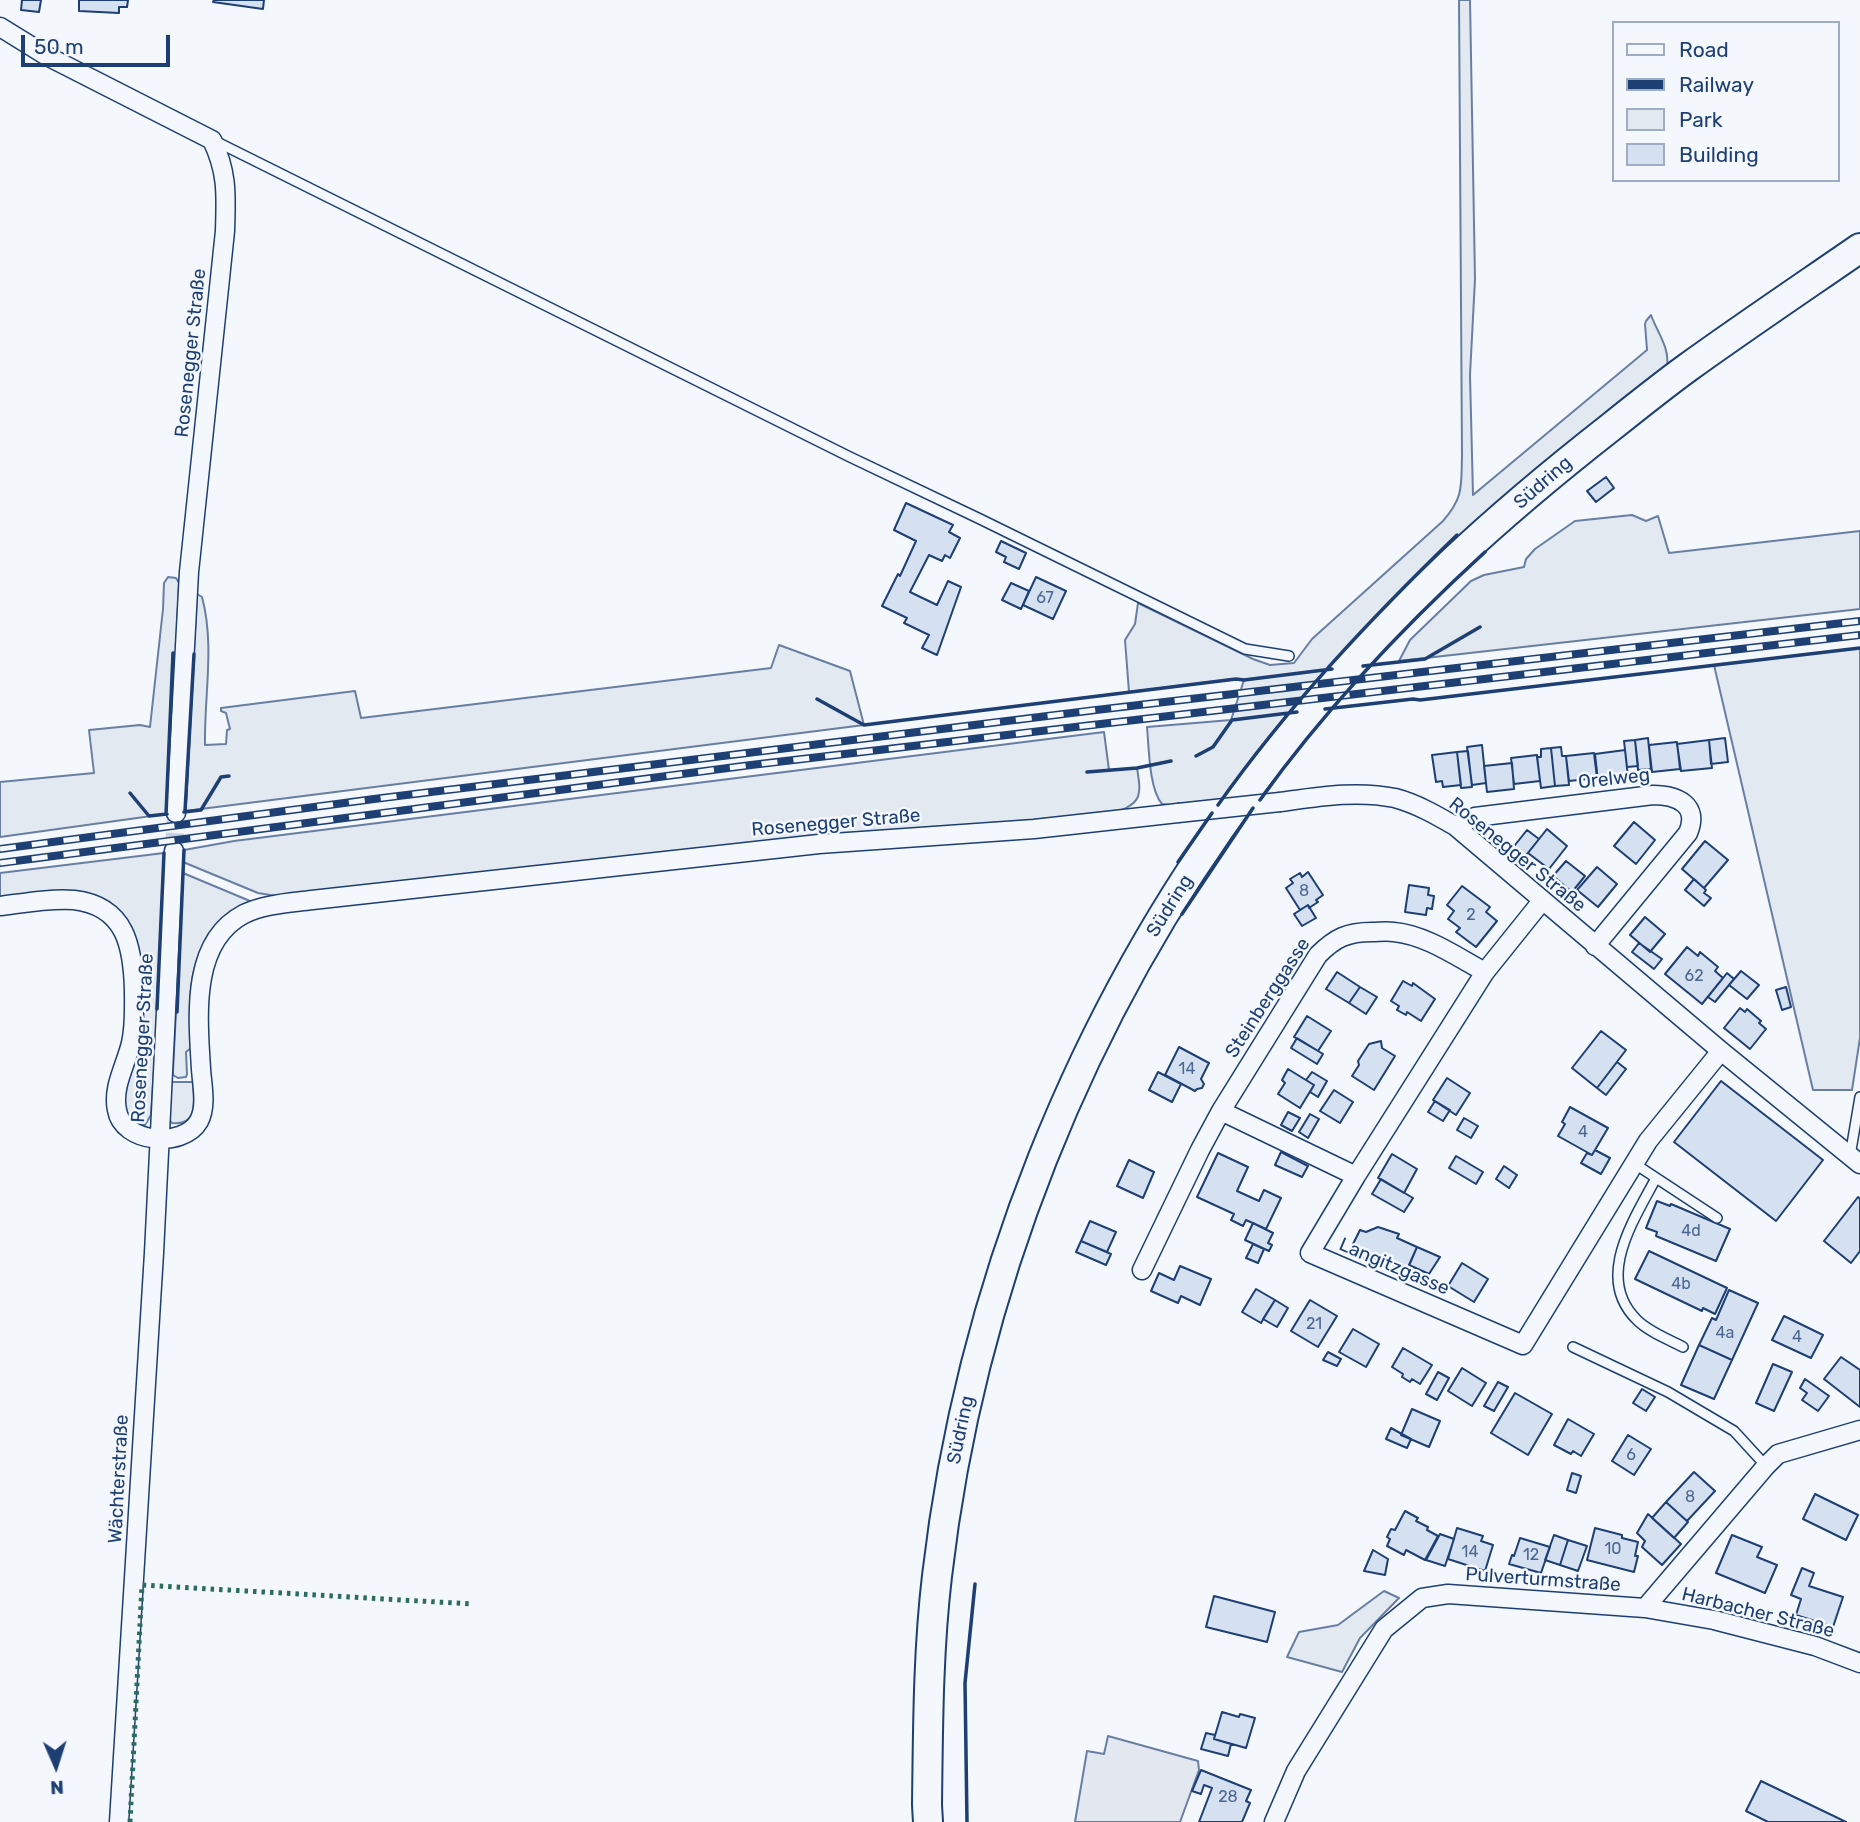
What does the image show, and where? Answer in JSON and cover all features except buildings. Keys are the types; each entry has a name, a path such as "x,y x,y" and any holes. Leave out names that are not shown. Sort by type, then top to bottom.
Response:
{"main road":[{"name":"Südring","path":"929,1822 929,1668 937,1575 951,1480 976,1363 1006,1260 1045,1153 1090,1051 1140,956 1196,864 1253,783 1302,721 1403,610 1455,560 1567,462 1682,371 1860,248"}],"street":[{"path":"0,27 47,56 212,139"},
{"name":"Rosenegger Straße","path":"176,813 189,572 225,231 226,183 221,158 212,139"},
{"name":"Rosenegger Straße","path":"174,851 159,1138 185,1134 198,1122 203,1105 198,1013 206,962 224,929 245,914 258,909 312,900 724,854 1034,829 1349,795 1377,795 1414,805 1455,827 1855,1160"},
{"name":"Orelweg","path":"1455,827 1475,817 1653,795 1670,796 1684,803 1690,814 1688,833 1595,946"},
{"path":"0,906 75,900 100,907 116,919 123,929 133,961 134,1016 131,1044 117,1090 117,1113 120,1121 136,1134 159,1138"},
{"name":"Langitzgasse","path":"1542,901 1485,972 1310,1253 1523,1345 1648,1141 1721,1051"},
{"name":"Steinberggasse","path":"1142,1270 1221,1111 1318,955 1329,943 1345,935 1360,932 1396,932 1428,942 1485,972"},
{"path":"1221,1111 1356,1176"},
{"name":"Wächterstraße","path":"119,1822 159,1138"},
{"name":"Pulverturmstraße","path":"1274,1822 1296,1770 1384,1629 1422,1598 1448,1594 1645,1608 1778,1454 1860,1430"},
{"name":"Harbacher Straße","path":"1645,1608 1714,1620 1815,1646 1860,1663"}],"lane":[{"path":"212,139 850,457 1245,649 1289,656"},
{"path":"1855,1160 1860,1097"},
{"path":"1635,1164 1717,1218"},
{"path":"1656,1178 1632,1225 1617,1264 1618,1287 1624,1306 1638,1322 1683,1347"},
{"path":"1573,1347 1668,1392 1734,1431 1766,1466"}],"green space":[{"path":"1459,0 1470,0 1475,279 1470,375 1473,495 1647,350 1645,324 1651,315 1665,346 1667,366 1460,538 1457,536 1425,567 1363,630 1305,695 1222,799 1162,804 1152,779 1147,727 1231,720 1244,680 1129,692 1125,640 1135,624 1138,603 1253,659 1270,665 1294,663 1312,639 1443,521 1458,498 1462,456"},
{"path":"1632,515 1646,521 1658,516 1669,553 1860,531 1860,609 1399,661 1410,640 1471,581 1484,575 1524,567 1526,559 1535,549 1575,521"},
{"path":"168,577 176,578 179,583 166,814 0,837 0,782 94,773 89,730 140,725 150,727 164,583"},
{"path":"197,594 202,597 208,634 205,745 226,744 227,730 230,729 226,713 221,711 221,708 355,691 361,718 771,668 779,645 850,671 864,725 185,811"},
{"path":"1860,648 1860,1038 1852,1090 1813,1090 1714,665"},
{"path":"1104,732 1109,770 1137,768 1139,791 1136,801 1116,812 492,872 276,896 258,893 183,862 184,850 234,841"},
{"path":"164,853 151,1115 145,1125 134,1125 121,1108 127,1072 126,920 111,905 0,901 0,873"},
{"path":"183,873 250,901 223,918 202,946 196,962 190,996 191,1048 186,1052 187,1074 186,1077 178,1078 173,1075 173,1071"},
{"path":"170,1082 193,1082 193,1110 191,1116 181,1123 172,1123 168,1119"},
{"path":"1384,1591 1399,1598 1360,1638 1342,1672 1287,1657 1299,1632 1338,1625"}],"shaded area":[{"path":"1108,1736 1198,1761 1199,1770 1180,1822 1075,1822 1087,1751 1104,1754"}],"tunnel":[{"path":"174,851 176,813"}],"railway":[{"path":"0,849 374,799 1096,710 1860,621"},
{"path":"0,863 751,765 1860,635"}],"hedge":[{"path":"130,1822 142,1585 472,1604"}],"wall":[{"path":"1218,805 1301,698 1331,664 1457,535"},
{"path":"1260,800 1311,733 1366,670 1485,552"},
{"path":"1363,666 1425,659 1480,627"},
{"path":"1325,709 1860,648"},
{"path":"166,814 173,653"},
{"path":"185,811 194,654"},
{"path":"817,699 864,725 1332,669"},
{"path":"1196,756 1213,747 1232,720 1297,712"},
{"path":"1087,772 1137,768 1171,761"},
{"path":"184,812 201,810 221,777 229,776"},
{"path":"130,793 149,816 167,814"},
{"path":"1182,914 1253,808"},
{"path":"1178,862 1212,813"},
{"path":"177,1012 184,850"},
{"path":"157,1009 164,853"},
{"path":"967,1822 965,1683 975,1584"}]}
